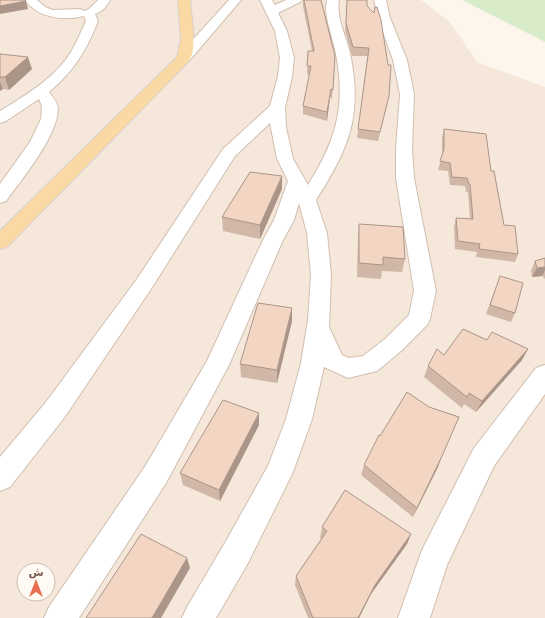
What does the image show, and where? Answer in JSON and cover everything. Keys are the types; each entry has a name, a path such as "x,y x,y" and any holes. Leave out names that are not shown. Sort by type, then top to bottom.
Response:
{"main road":[{"path":"0,242 184,58 187,39 184,0"}],"street":[{"path":"31,0 39,8 46,12 58,14 87,9 102,4 104,0"},
{"path":"43,0 50,6 56,8 87,9"},
{"path":"184,58 235,0"},
{"path":"198,618 236,552 279,472 299,419 313,363 318,326 321,275 317,233 302,191 285,159 278,128 276,108 285,76 287,58 281,31 269,5 296,0"},
{"path":"60,618 156,474 216,365 273,240 284,220 302,191 329,165 340,141 345,120 348,95 340,37 331,8 333,0"},
{"path":"318,326 333,362 348,368 369,364 393,345 419,319 425,291 405,178 404,149 407,94 400,60 384,18 380,0"},
{"path":"0,118 40,92 63,72 76,56 92,21 87,9"},
{"path":"0,197 25,161 47,124 50,108 49,102 47,97 40,92"},
{"path":"0,478 55,410 144,284 229,153 276,108"},
{"path":"414,618 434,561 484,457 545,376"}],"shaded area":[{"path":"0,0 421,0 450,22 477,62 545,87 545,618 0,618"}],"green space":[{"path":"462,0 545,0 545,42"}],"building":[{"path":"0,0 25,0 26,1 0,6"},
{"path":"304,0 321,0 335,56 333,90 331,89 327,112 303,106 311,66 307,66 308,51 314,51"},
{"path":"347,0 367,0 367,6 374,13 375,7 377,7 381,20 388,65 391,65 389,96 380,132 358,129 369,48 353,47 346,23"},
{"path":"0,54 28,57 5,77 0,77"},
{"path":"444,129 486,134 491,171 494,171 504,225 515,226 518,254 479,249 480,244 458,241 456,218 473,219 470,184 467,178 452,177 450,163 440,161 444,149"},
{"path":"250,172 282,176 260,225 222,217"},
{"path":"359,224 403,227 405,259 383,257 383,265 359,263"},
{"path":"545,258 545,267 537,268 535,261"},
{"path":"500,276 523,283 515,313 490,305"},
{"path":"258,303 292,308 277,370 240,364"},
{"path":"463,329 487,340 492,332 528,349 482,401 469,393 467,397 428,366 437,349 444,355"},
{"path":"407,392 429,407 459,417 417,508 364,465 379,435 380,436"},
{"path":"223,400 259,413 219,490 180,473"},
{"path":"345,490 411,534 375,585 358,618 313,618 296,576 327,531 322,527"},
{"path":"141,534 187,558 152,618 86,618"}]}
